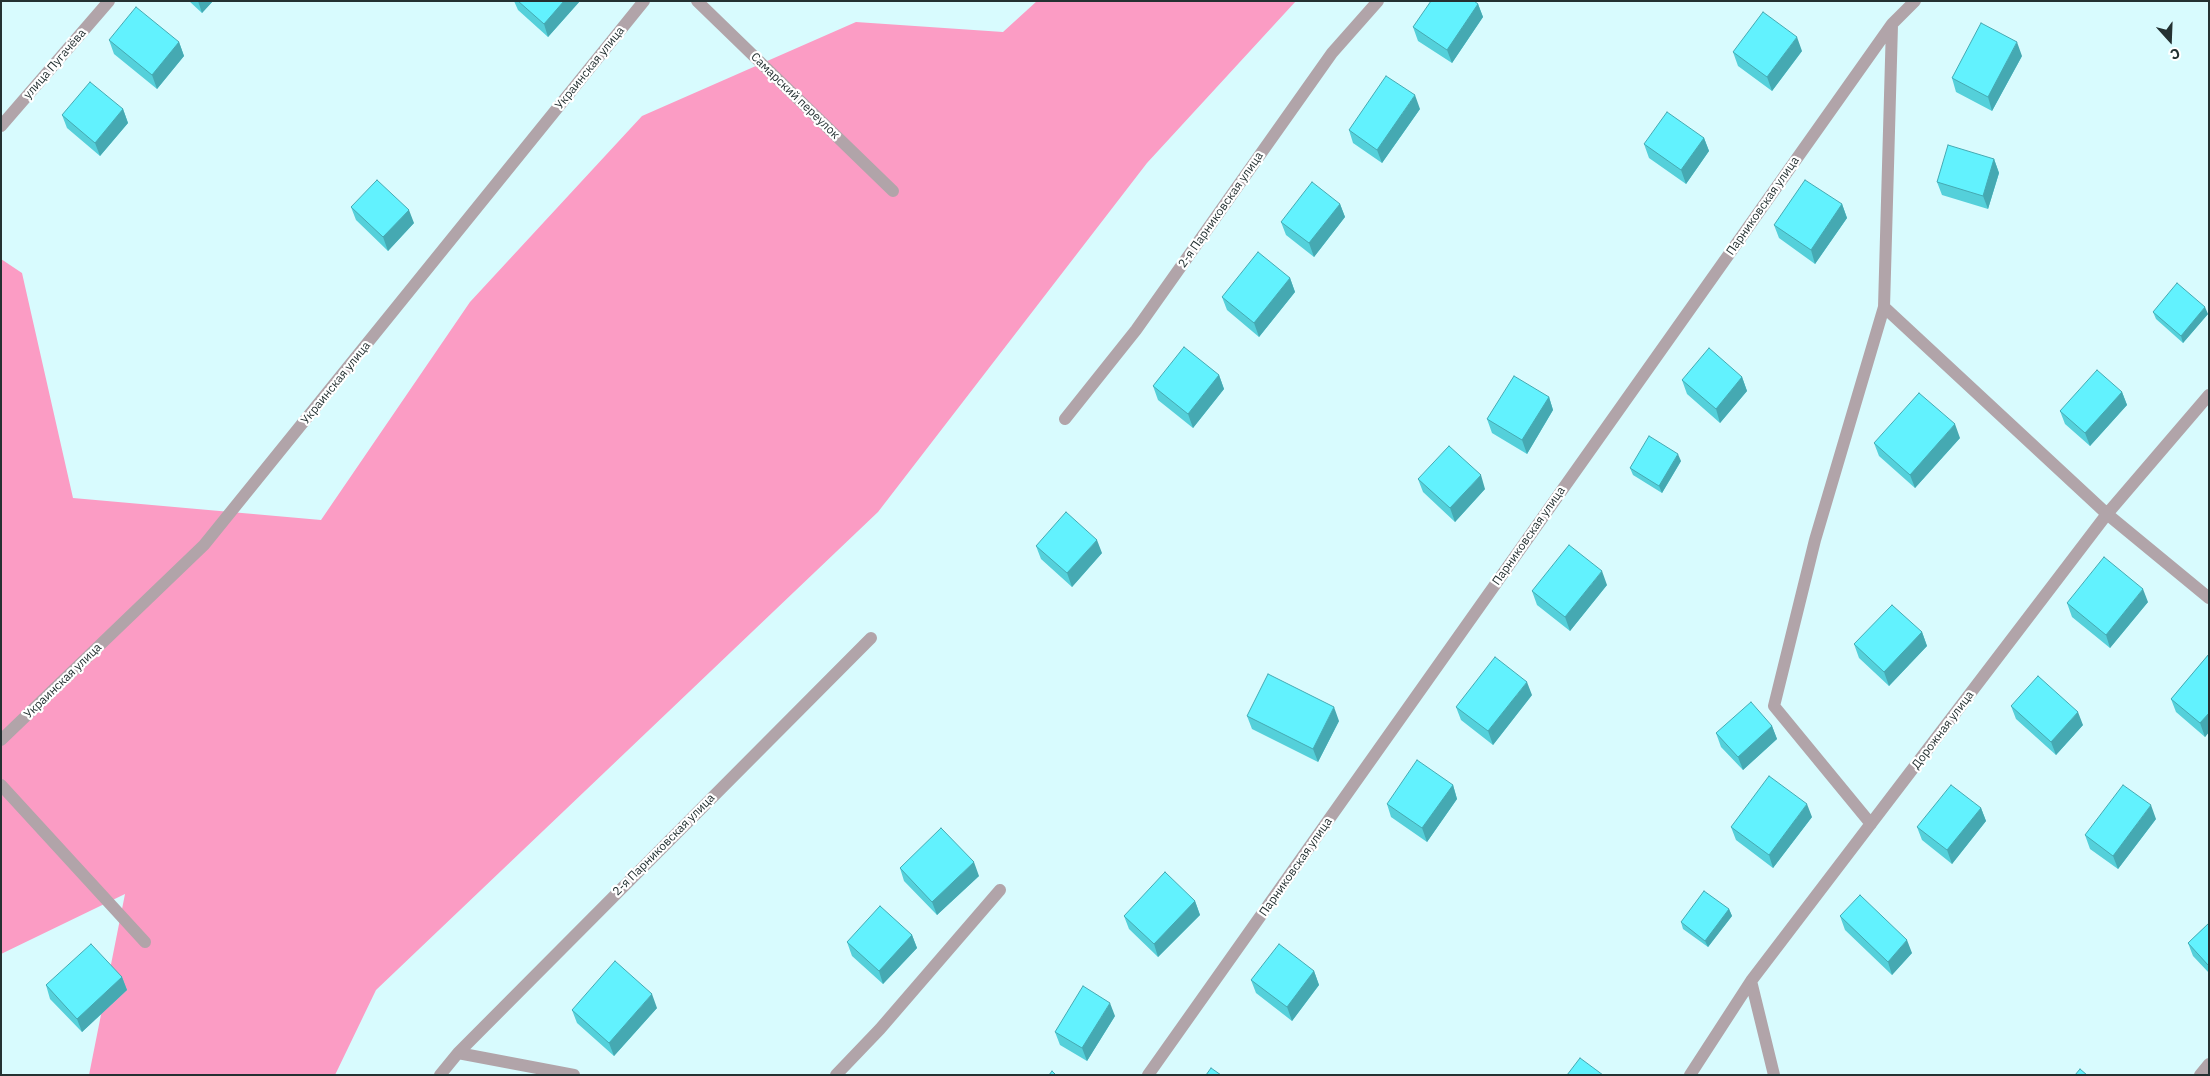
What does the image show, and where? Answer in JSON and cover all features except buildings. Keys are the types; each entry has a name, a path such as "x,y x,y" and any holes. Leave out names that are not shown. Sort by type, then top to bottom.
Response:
{"street":[{"name":"улица Пугачёва","path":"1,126 109,1"},
{"name":"Украинская улица","path":"1,740 204,545 644,1"},
{"name":"Самарский переулок","path":"697,1 893,192"},
{"name":"2-я Парниковская улица","path":"1065,419 1136,330 1332,53 1378,1"},
{"name":"Парниковская улица","path":"1148,1075 1892,24 1915,1"},
{"path":"1871,824 1774,706 1815,540 1884,307 1892,24"},
{"path":"1884,307 2107,514 2209,598"},
{"name":"Дорожная улица","path":"1690,1075 1751,981 2107,514 2209,395"},
{"name":"2-я Парниковская улица","path":"440,1075 458,1053 871,638"},
{"path":"1,785 145,942"},
{"path":"836,1075 880,1029 1000,890"},
{"path":"1751,981 1774,1075"},
{"path":"458,1053 574,1075"},
{"path":"2200,1075 2209,1064"}],"shaded area":[{"path":"1037,1 1296,1 1147,163 878,512 376,990 335,1075 89,1075 125,894 1,954 1,259 22,273 73,498 321,520 470,302 642,116 856,22 1003,32"}]}
